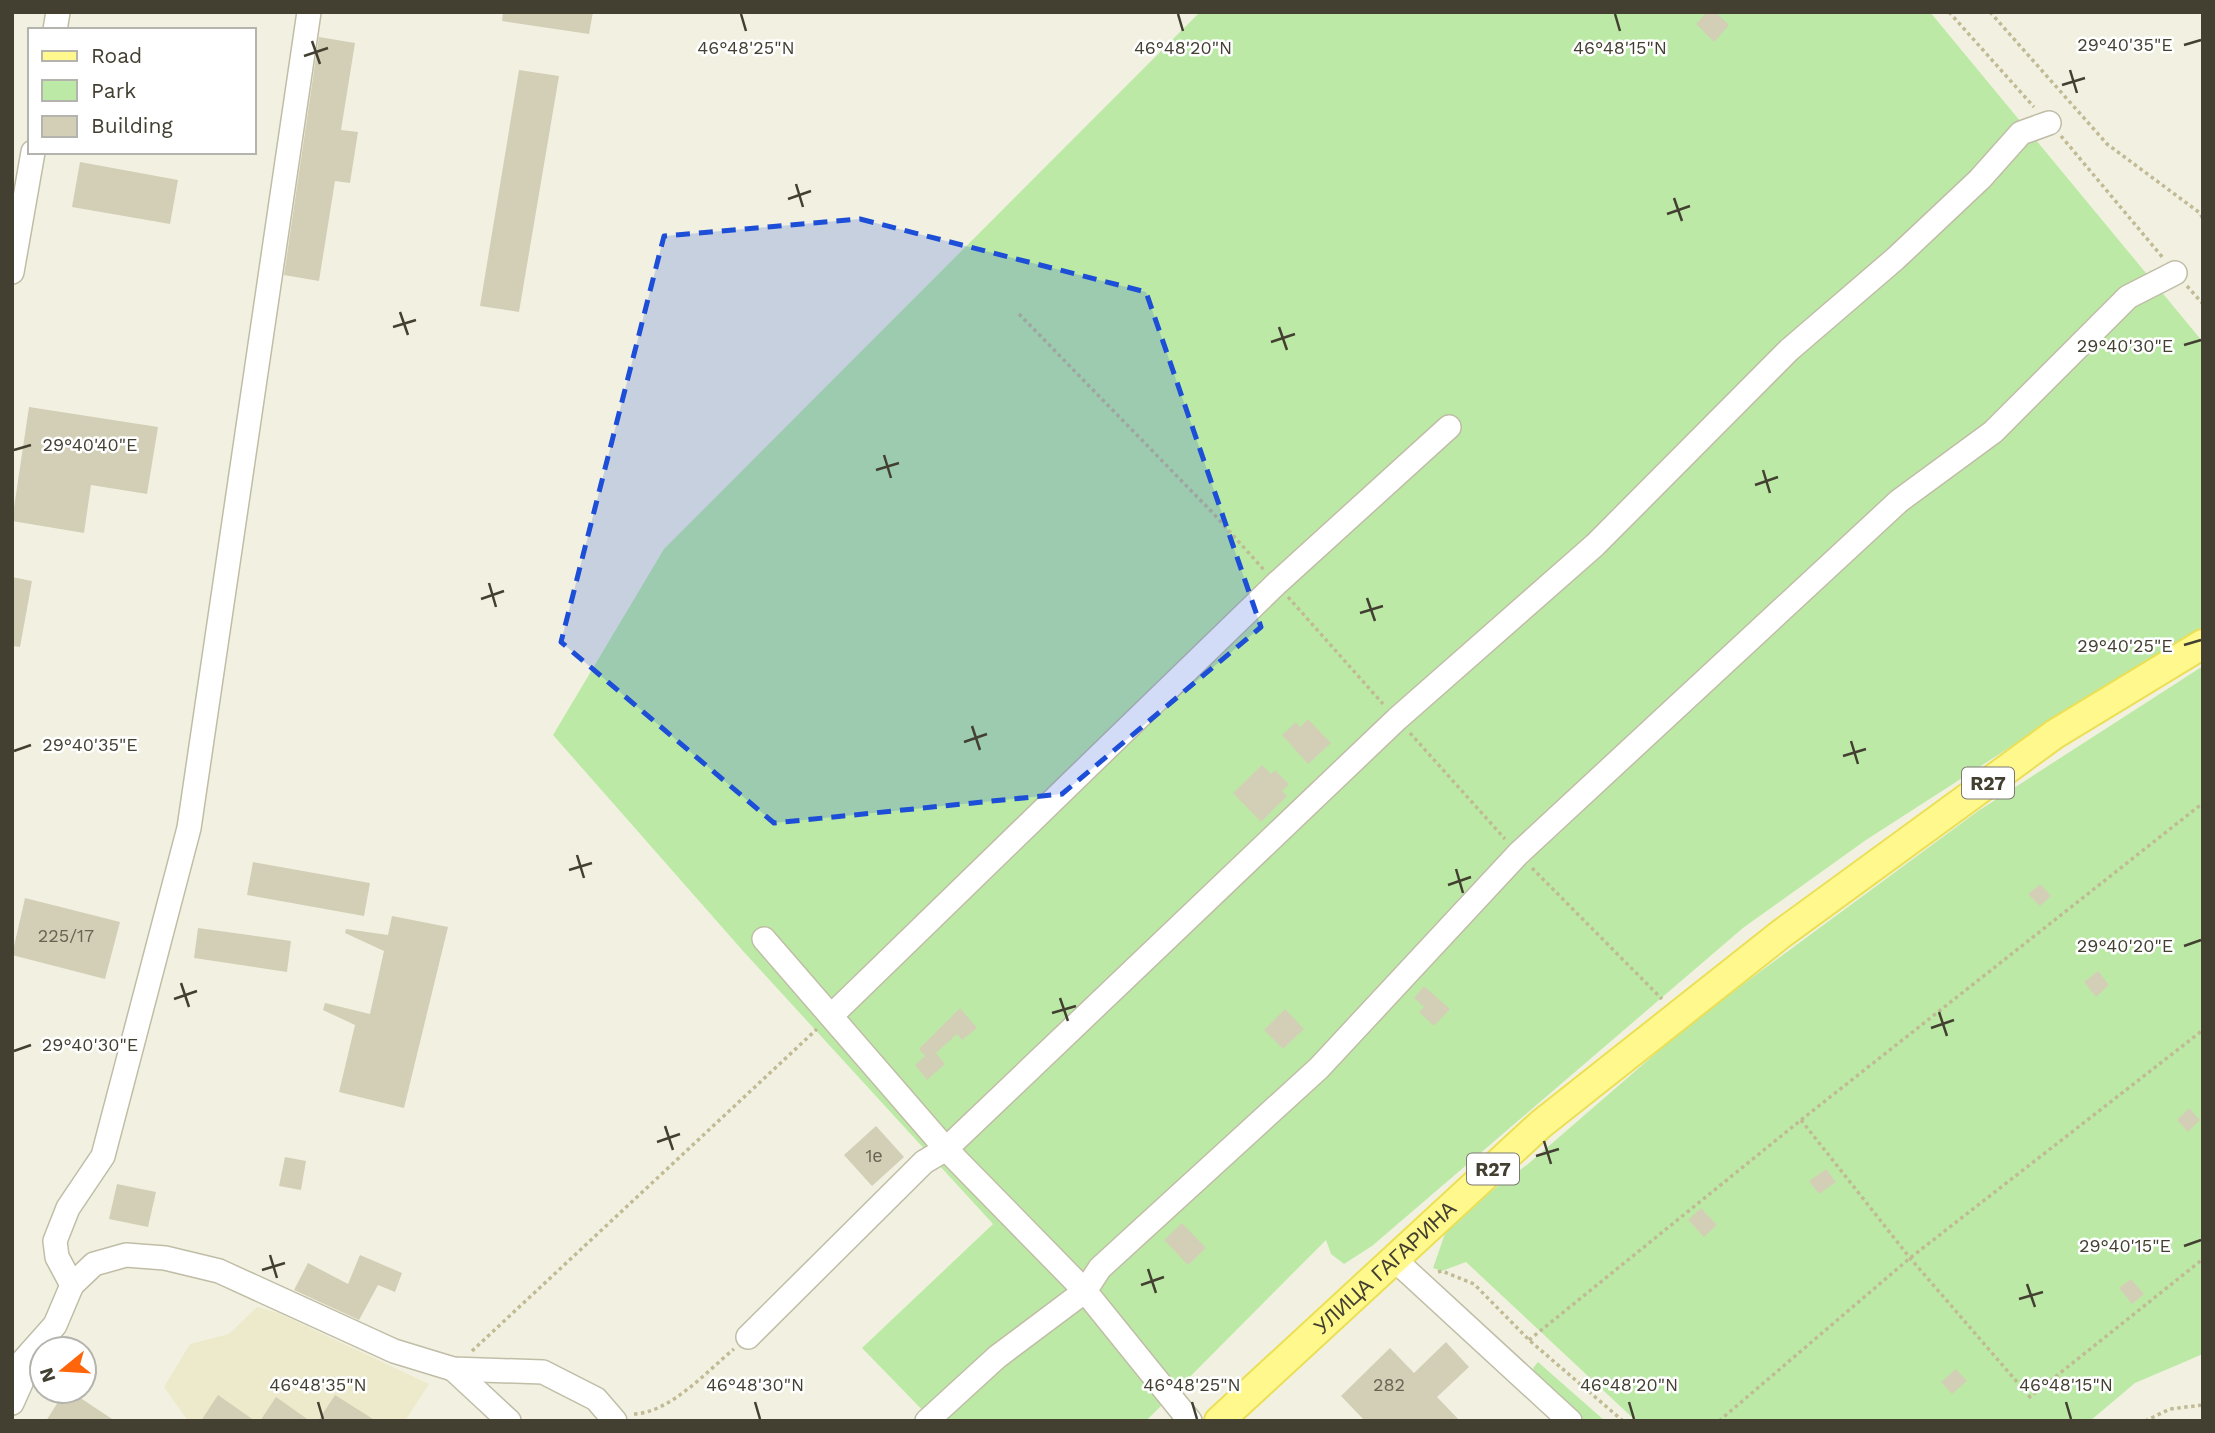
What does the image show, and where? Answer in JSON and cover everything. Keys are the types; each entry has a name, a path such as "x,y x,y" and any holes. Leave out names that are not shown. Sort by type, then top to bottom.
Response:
{"main road":[{"name":"УЛИЦА ГАГАРИНА","path":"1219,1421 1541,1124 1678,1015 1781,934 2055,734 2203,645"}],"lane":[{"path":"72,1285 57,1257 55,1241 68,1208 103,1156 189,828 309,12"},
{"path":"748,1337 924,1162 946,1149 1397,719 1595,545 1789,350 1952,205 2021,133 2049,123"},
{"path":"12,272 33,154"},
{"path":"927,1421 997,1357 1085,1291 1100,1268 1319,1068 1518,854 1899,501 1993,432 2128,297 2175,273"},
{"path":"831,1016 1276,584 1449,427"},
{"path":"764,940 946,1149 1085,1291 1190,1421"},
{"path":"12,1403 21,1383 23,1362 55,1325 72,1285 94,1264 126,1255 165,1258 219,1272 394,1351 453,1369 543,1372 596,1399 613,1418"},
{"path":"1395,1260 1570,1421"},
{"path":"453,1369 509,1421"}],"path":[{"path":"1950,12 2049,123 2203,304"},
{"path":"1990,12 2107,144 2200,213 2203,219"},
{"path":"1019,314 1212,512 1518,854 1678,1015"},
{"path":"1529,1340 1801,1120 2203,803"},
{"path":"453,1369 831,1016"},
{"path":"1719,1421 1910,1258 2203,1030"},
{"path":"1801,1120 1910,1258 2030,1397 2203,1259"},
{"path":"1416,1279 1442,1271 1474,1284 1529,1340 1623,1421"},
{"path":"613,1418 649,1413 681,1393 748,1337"},
{"path":"2145,1421 2170,1409 2203,1405"}],"highlighted area":[{"path":"860,219 1146,292 1261,627 1062,794 774,823 561,642 664,236"}],"shaded area":[{"path":"257,1307 278,1313 429,1384 405,1421 188,1421 164,1387 190,1344 229,1334"}],"green space":[{"path":"1200,12 1930,12 2203,342 2203,628 2088,697 1866,840 1743,928 1372,1246 1344,1264 1331,1254 1326,1240 1146,1421 933,1421 862,1348 993,1224 743,951 553,735 664,549"},
{"path":"2203,666 2203,1354 2135,1383 2090,1421 1636,1421 1466,1262 1442,1271 1433,1268 1449,1222 1528,1164 1692,1022 1978,811"},
{"path":"1538,1362 1605,1421 1549,1421 1533,1368"}],"building":[{"path":"503,12 593,12 589,34 502,21"},
{"path":"1707,12 1716,12 1729,25 1714,42 1696,24"},
{"path":"319,37 355,43 341,130 358,132 350,183 335,181 319,281 284,275"},
{"path":"519,70 559,76 519,312 480,306"},
{"path":"80,162 178,180 170,224 72,207"},
{"path":"29,407 158,427 147,494 91,485 84,533 12,521"},
{"path":"12,577 32,581 20,647 12,646"},
{"path":"1308,719 1331,743 1308,764 1282,735 1296,722 1300,727"},
{"path":"1262,765 1271,774 1275,770 1289,784 1282,791 1287,796 1261,822 1233,793"},
{"path":"253,862 370,883 364,916 247,895"},
{"path":"2040,884 2051,896 2040,906 2028,894"},
{"path":"25,898 120,922 105,979 12,955"},
{"path":"392,916 448,927 404,1108 339,1092 355,1025 323,1010 325,1003 370,1014 384,951 345,933 346,929 388,935"},
{"path":"198,928 291,941 287,972 194,958"},
{"path":"2098,971 2109,985 2096,997 2084,982"},
{"path":"1424,986 1450,1009 1434,1026 1419,1012 1424,1007 1414,998"},
{"path":"960,1008 977,1028 962,1040 957,1034 936,1053 945,1064 927,1080 915,1065 925,1056 919,1049"},
{"path":"1285,1009 1304,1029 1283,1049 1264,1030"},
{"path":"2189,1108 2200,1120 2188,1132 2177,1120"},
{"path":"876,1126 904,1157 872,1186 844,1155"},
{"path":"285,1157 306,1161 301,1190 279,1186"},
{"path":"1826,1169 1836,1182 1819,1194 1809,1181"},
{"path":"117,1184 156,1192 148,1227 109,1219"},
{"path":"1701,1208 1717,1225 1704,1237 1688,1220"},
{"path":"1182,1223 1206,1248 1188,1265 1164,1240"},
{"path":"360,1255 402,1273 395,1292 378,1285 359,1320 294,1290 308,1263 348,1284"},
{"path":"2131,1279 2144,1294 2132,1304 2119,1288"},
{"path":"1446,1342 1469,1367 1437,1397 1460,1421 1365,1421 1341,1396 1390,1348 1414,1373"},
{"path":"1956,1369 1967,1381 1952,1394 1941,1382"},
{"path":"218,1395 255,1421 201,1421"},
{"path":"335,1395 376,1421 318,1421"},
{"path":"276,1397 310,1421 260,1421"},
{"path":"56,1405 91,1405 115,1421 46,1421"}]}
